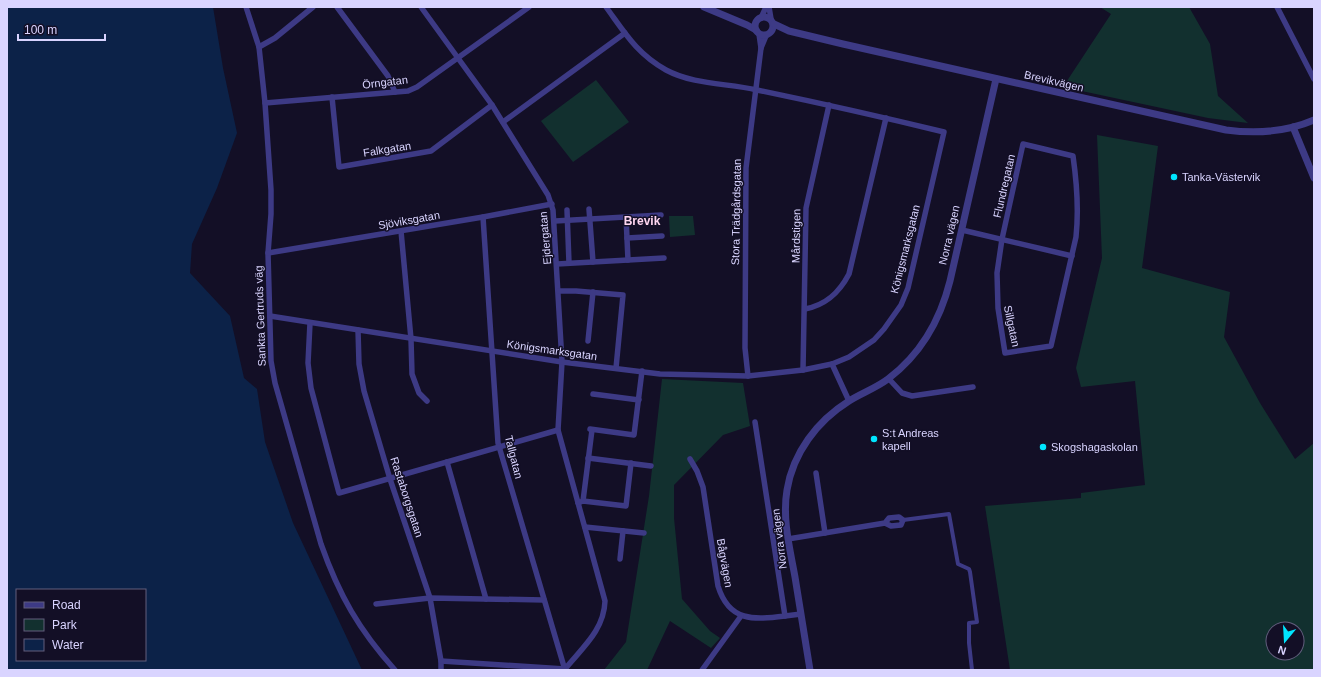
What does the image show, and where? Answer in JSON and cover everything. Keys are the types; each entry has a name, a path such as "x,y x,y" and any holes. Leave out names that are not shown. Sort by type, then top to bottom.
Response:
{"street":[{"name":"Sankta Gertruds väg","path":"246,7 259,47 265,103 271,190 268,253 271,361 275,383 321,544 330,570 341,594 366,636 395,670"},
{"path":"259,47 275,38 313,7"},
{"path":"337,7 388,76 395,92"},
{"name":"Ejdergatan","path":"421,7 492,105 552,204 555,221 562,362 558,430 581,502 585,527 605,600 602,619 598,628 565,669"},
{"name":"Örngatan","path":"265,103 408,91 417,87 459,58 529,7"},
{"path":"606,7 634,46 644,55 668,71 680,76 694,80 755,89 886,118 849,274 844,283 831,298 816,307 805,309"},
{"path":"704,7 735,19 763,33 774,29 767,7"},
{"path":"763,33 755,24 767,7"},
{"path":"1276,7 1314,79"},
{"name":"Brevikvägen","path":"760,18 764,17 789,31 1226,130 1267,132 1293,127 1314,120"},
{"path":"735,19 760,18"},
{"name":"Brevikvägen","path":"763,33 789,31"},
{"path":"503,122 625,33"},
{"name":"Stora Trädgårdsgatan","path":"748,376 745,348 746,168 763,33"},
{"name":"Norra vägen","path":"810,670 788,539 786,514 787,490 794,465 800,452 825,419 849,401 874,389 889,379 918,351 935,324 946,295 996,79"},
{"name":"Falkgatan","path":"332,97 339,167 431,151 492,105"},
{"name":"Mårdstigen","path":"803,370 806,208 829,105"},
{"name":"Königsmarksgatan","path":"270,316 492,352 660,374 748,376 803,370 832,364 849,357 874,340 889,323 901,305 908,288 944,132 886,118"},
{"path":"1293,127 1314,178"},
{"name":"Flundregatan","path":"1002,239 1023,144 1073,156 1078,205 1076,237 1072,256"},
{"name":"Sjöviksgatan","path":"268,253 483,218 552,204"},
{"path":"589,209 593,262"},
{"path":"566,210 569,263"},
{"path":"555,221 661,215"},
{"path":"626,217 628,260"},
{"name":"Tallgatan","path":"483,218 499,446 565,669"},
{"path":"962,230 1072,256"},
{"path":"401,231 411,339 412,374 419,393 427,401"},
{"path":"627,238 662,236"},
{"name":"Sillgatan","path":"1002,239 998,259 997,290 998,308 1005,354 1051,346 1072,256"},
{"path":"557,264 664,258"},
{"path":"558,291 623,295 616,368"},
{"path":"588,340 593,292"},
{"path":"310,323 308,362 311,388 339,493 558,430"},
{"name":"Rastaborgsgatan","path":"358,330 360,377 390,478 430,598 441,661 440,670"},
{"path":"832,364 849,401"},
{"name":"Ejdergatan","path":"581,502 591,429 634,435 642,372"},
{"path":"889,379 902,393 912,396 973,387"},
{"path":"594,394 639,400"},
{"path":"755,422 785,616"},
{"path":"588,458 651,466"},
{"name":"Bågvägen","path":"690,459 697,470 703,487 720,594 728,605 741,616"},
{"path":"447,462 486,599"},
{"path":"581,502 626,506 631,463"},
{"path":"816,473 825,533"},
{"path":"788,539 885,523 891,526 900,525 903,520 949,514 958,564 969,569 970,572 977,622 969,623 969,643 972,670"},
{"path":"585,527 644,534"},
{"path":"620,559 623,531"},
{"path":"376,604 430,598 544,600"},
{"path":"702,670 741,616 757,619 801,614"},
{"path":"441,661 565,669"}],"green space":[{"path":"1100,7 1189,7 1210,44 1218,96 1248,123 1208,118 1063,87 1111,14"},
{"path":"596,80 629,122 573,162 541,121"},
{"path":"1097,135 1158,146 1142,268 1230,292 1224,337 1260,403 1295,459 1314,443 1314,670 1010,670 985,506 1081,498 1081,493 1145,485 1135,381 1081,387 1076,368 1102,258"},
{"path":"669,216 693,216 695,235 670,237"},
{"path":"662,379 743,383 750,426 723,435 674,485 674,518 682,599 710,631 720,638 711,648 670,621 647,670 604,670 626,642 649,496"}],"water":[{"path":"7,7 213,7 223,68 237,133 217,188 192,244 190,273 230,316 244,378 257,389 265,442 293,523 362,670 7,670"}],"place":[{"name":"Tanka-Västervik","path":"1174,177"},
{"name":"S:t Andreas kapell","path":"874,439"},
{"name":"Skogshagaskolan","path":"1043,447"}],"district":[{"name":"Brevik","path":"642,221"}]}
